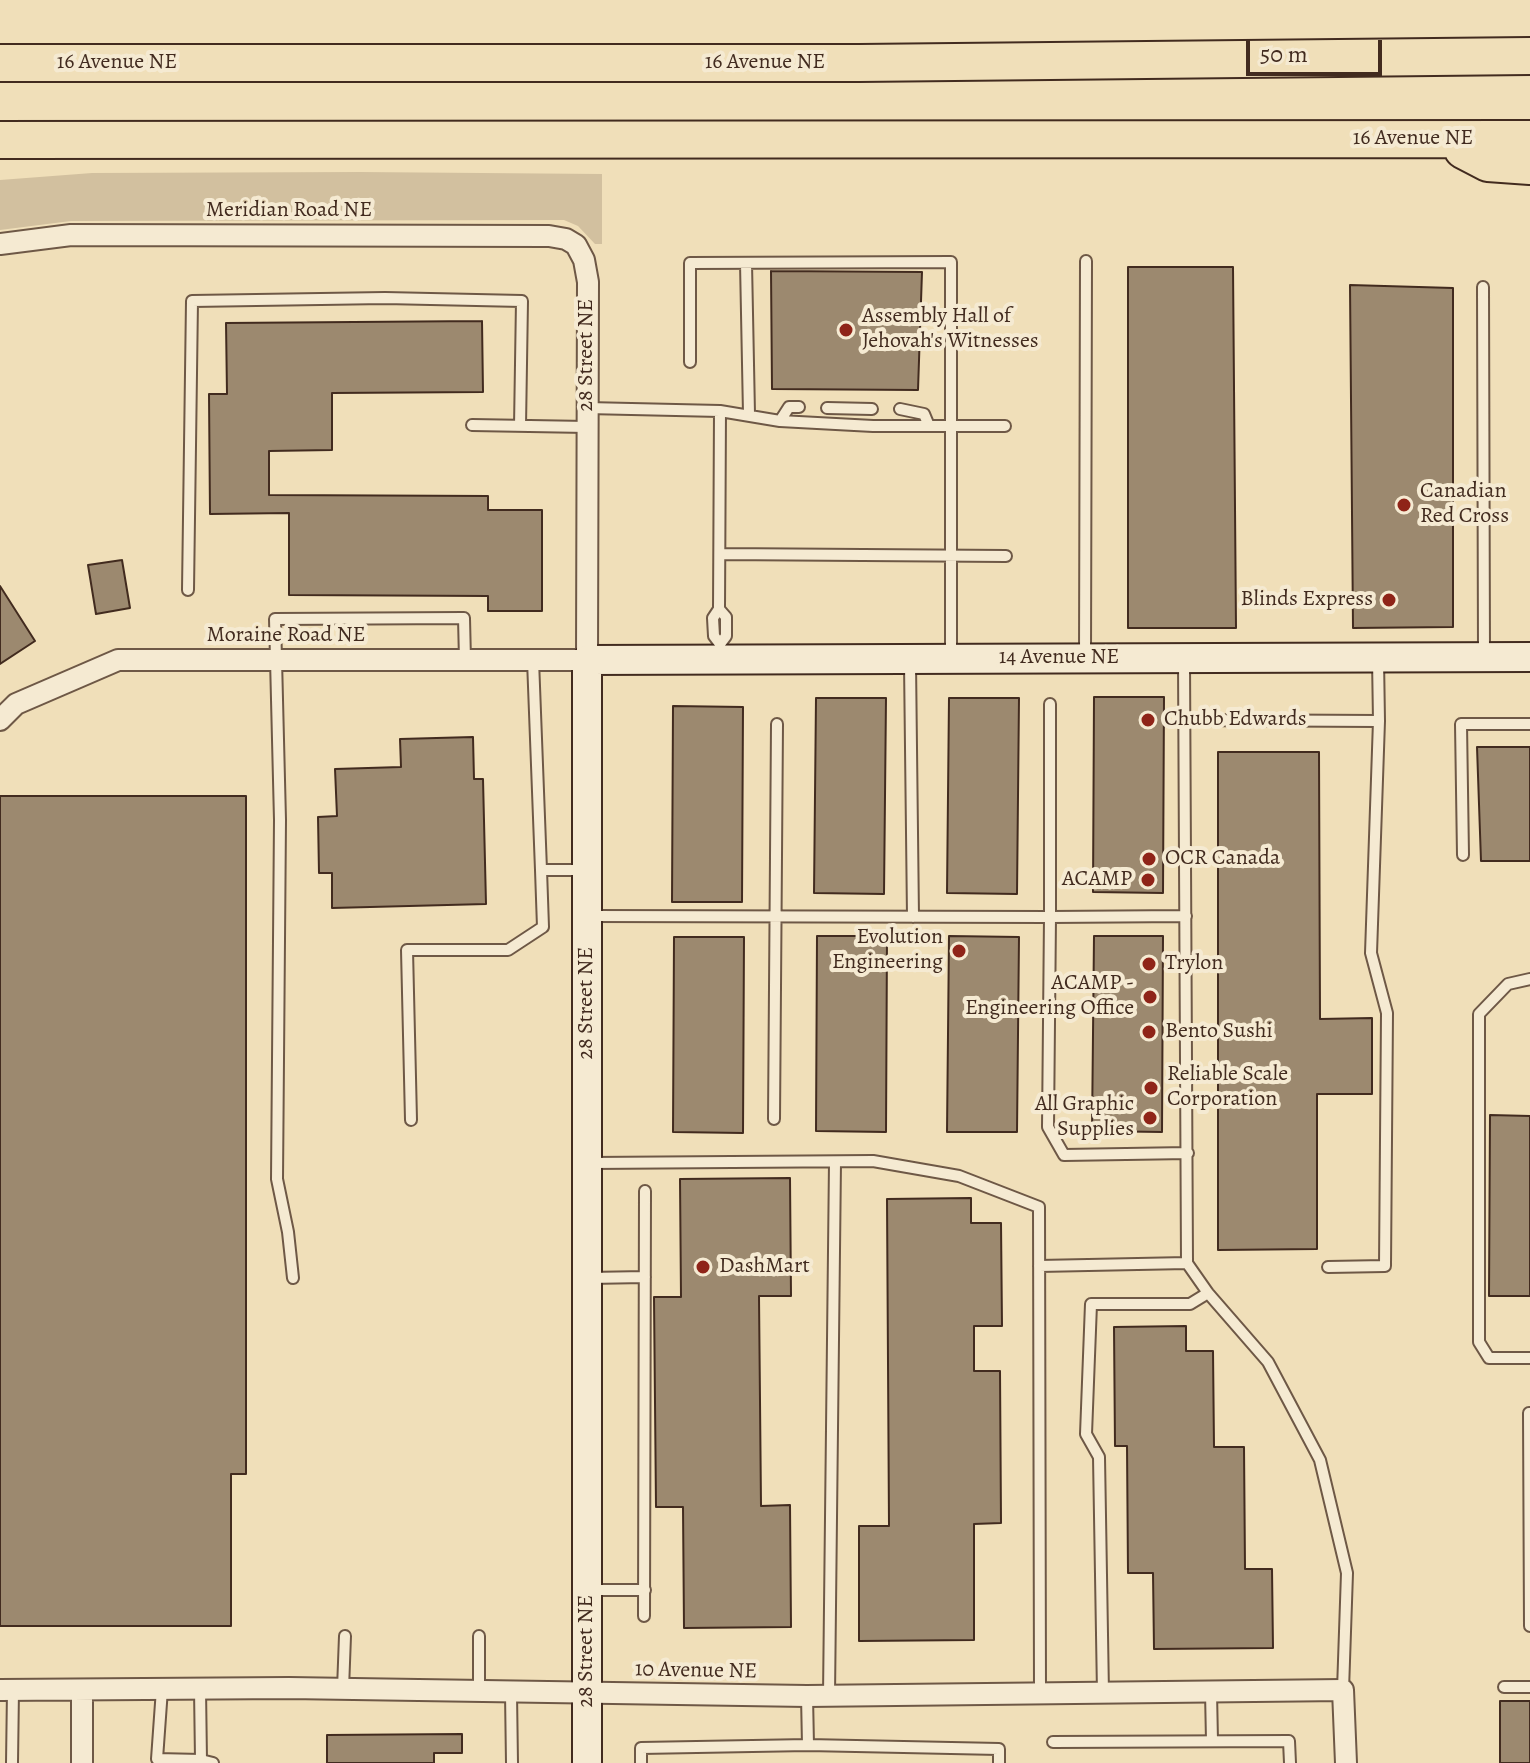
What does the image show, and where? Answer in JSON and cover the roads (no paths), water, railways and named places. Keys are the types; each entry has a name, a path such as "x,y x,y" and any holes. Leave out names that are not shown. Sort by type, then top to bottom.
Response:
{"highway":[{"path":"1488,56 1519,44 1530,44"},
{"path":"0,54 137,63"},
{"name":"16 Avenue NE","path":"0,63 859,63 1530,56"},
{"path":"0,165 72,161 108,155 160,138"},
{"path":"1444,139 1488,163 1530,166"},
{"name":"16 Avenue NE","path":"0,140 1530,139"}],"street":[{"name":"Meridian Road NE","path":"0,244 71,235 345,235 549,236 566,239 576,245"},
{"name":"28 Street NE","path":"576,245 584,260 588,282 587,1763"},
{"name":"14 Avenue NE","path":"587,660 720,651 910,659 1530,657"},
{"name":"Moraine Road NE","path":"0,720 16,704 118,660 587,660"},
{"name":"10 Avenue NE","path":"6,1690 343,1689 807,1696 1343,1690"},
{"path":"82,1690 82,1763"},
{"path":"1343,1690 1346,1763"}],"lane":[{"path":"1085,658 1086,261"},
{"path":"690,362 690,263 951,262 951,659"},
{"path":"746,263 749,414"},
{"path":"1483,287 1484,657"},
{"path":"188,590 192,301 385,298 522,301 520,426"},
{"path":"780,421 789,407 799,407"},
{"path":"827,408 872,409"},
{"path":"900,409 924,414 929,426"},
{"path":"720,411 719,609 726,617 726,636 720,651"},
{"path":"472,425 520,426 587,417 720,411 780,421 1005,426"},
{"path":"720,554 1006,556"},
{"path":"293,1278 288,1232 277,1179 280,911 275,619 464,618 465,660"},
{"path":"1328,1267 1385,1266 1387,1013 1371,953 1379,721 1378,657"},
{"path":"1184,658 1187,1263 1208,1293 1268,1362 1320,1460 1347,1573 1343,1690"},
{"path":"910,659 913,917"},
{"path":"411,1120 407,950 508,950 543,927 533,660"},
{"path":"1050,704 1048,1127 1064,1155 1188,1153"},
{"path":"1184,720 1379,721"},
{"path":"774,1119 777,724"},
{"path":"1463,855 1461,724 1530,724"},
{"path":"541,870 587,870"},
{"path":"587,916 1186,916"},
{"path":"1530,979 1508,984 1479,1014 1479,1342 1489,1358 1530,1358"},
{"path":"587,1163 873,1161 959,1176 1039,1207 1040,1693"},
{"path":"829,1695 835,1162"},
{"path":"644,1616 645,1191"},
{"path":"1039,1266 1187,1263"},
{"path":"587,1278 645,1277"},
{"path":"1103,1693 1099,1457 1086,1434 1091,1304 1190,1304 1208,1293"},
{"path":"1529,1413 1530,1626"},
{"path":"587,1590 645,1590"},
{"path":"343,1689 345,1636"},
{"path":"479,1636 479,1692"},
{"path":"1504,1687 1530,1687"},
{"path":"162,1689 155,1762 213,1763"},
{"path":"200,1689 200,1761"},
{"path":"6,1690 12,1763"},
{"path":"1211,1692 1212,1741"},
{"path":"511,1693 512,1763"},
{"path":"807,1696 808,1745"},
{"path":"1053,1742 1289,1741 1290,1763"},
{"path":"641,1763 641,1748 808,1745 999,1749 999,1763"}],"place":[{"name":"Assembly Hall of Jehovah's Witnesses","path":"846,330"},
{"name":"Canadian Red Cross","path":"1404,505"},
{"name":"Blinds Express","path":"1389,600"},
{"name":"Chubb Edwards","path":"1148,720"},
{"name":"OCR Canada","path":"1149,859"},
{"name":"ACAMP","path":"1148,880"},
{"name":"Evolution Engineering","path":"959,951"},
{"name":"Trylon","path":"1149,964"},
{"name":"ACAMP - Engineering Office","path":"1150,997"},
{"name":"Bento Sushi","path":"1149,1032"},
{"name":"Reliable Scale Corporation","path":"1151,1088"},
{"name":"All Graphic Supplies","path":"1150,1118"},
{"name":"DashMart","path":"703,1267"}]}
